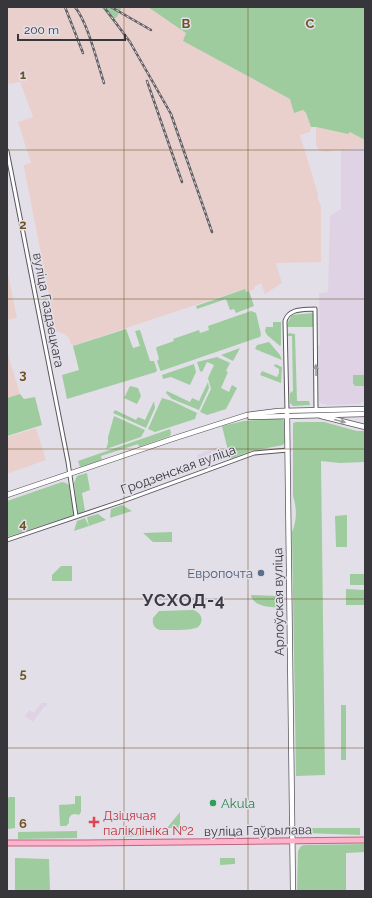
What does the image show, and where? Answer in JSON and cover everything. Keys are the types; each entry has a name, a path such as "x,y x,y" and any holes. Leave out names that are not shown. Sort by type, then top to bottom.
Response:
{"main road":[{"path":"7,495 208,427 251,414 316,409 365,408"},
{"name":"Арлоўская вуліца","path":"287,411 293,891"},
{"path":"239,418 365,414"},
{"path":"315,415 365,427"},
{"name":"вуліца Гаўрылава","path":"7,843 365,840"}],"street":[{"name":"вуліца Газдзецкага","path":"7,152 70,473"},
{"name":"Арлоўская вуліца","path":"287,411 285,323 288,314 294,311 315,309 316,409"},
{"name":"Гродзенская вуліца","path":"7,540 120,502 254,453 288,450"},
{"path":"70,473 76,516"}],"shaded area":[{"path":"7,7 101,7 112,20 117,17 122,7 148,7 187,33 183,41 290,99 306,113 311,127 310,132 300,135 321,206 321,262 276,263 282,283 265,294 261,283 254,287 255,289 246,292 244,289 72,346 69,338 56,331 24,167 24,165 31,163 18,122 33,117 20,82 9,84 7,79"},
{"path":"316,127 348,134 350,131 365,140 365,149 362,147 325,152 321,151 318,149 316,144"},
{"path":"362,147 365,149 365,401 358,404 326,405 319,402 319,293 328,292 330,216 341,209 341,149"},
{"path":"7,269 17,318 7,320"},
{"path":"7,351 20,394 7,398"},
{"path":"36,428 46,460 7,474 7,437"},
{"path":"219,446 220,449 201,457 204,466 199,468 198,465 200,464 197,455"},
{"path":"41,703 47,703 47,706 44,707 33,722 25,716 29,710 34,713"}],"green space":[{"path":"101,7 122,7 117,17 112,20"},
{"path":"148,7 365,7 365,140 350,132 348,134 311,127 306,113 303,110 294,113 290,99 183,41 186,33"},
{"path":"245,289 246,292 249,291 254,306 236,313 234,309 230,310 226,299 197,309 196,306"},
{"path":"251,311 256,313 261,334 260,337 161,371 160,370 157,361 159,359 157,347 174,341 173,339 199,330 200,333 209,330 208,326"},
{"path":"313,313 313,327 287,327 292,315"},
{"path":"273,322 281,322 280,346 267,335 265,331 266,327 273,327"},
{"path":"126,329 133,348 140,346 135,331 140,330 150,361 154,361 157,370 156,372 67,399 62,375 79,370 73,346"},
{"path":"289,333 295,334 297,401 309,401 310,405 293,406 290,403 290,393 293,391 292,336 287,336"},
{"path":"269,342 280,355 282,360 255,349 257,345"},
{"path":"240,348 233,361 221,355"},
{"path":"217,357 230,363 221,388 229,392 232,385 237,388 226,409 207,415 200,412 211,389 208,378 214,365 207,362 202,372 200,371 197,362"},
{"path":"194,364 196,372 190,385 171,377 163,379 162,375"},
{"path":"275,364 282,367 281,383 260,375 262,371 277,377 279,369 274,366"},
{"path":"353,375 365,375 365,386 355,386 353,383"},
{"path":"208,382 209,388 199,410 172,399 166,393 167,391 190,402 192,398 199,401"},
{"path":"130,386 138,388 141,396 137,404 124,398"},
{"path":"20,394 24,399 35,397 42,425 7,436 7,398"},
{"path":"162,398 197,413 195,419 155,432 148,429"},
{"path":"154,401 155,408 146,428 113,413 115,410 136,420 138,417 145,420"},
{"path":"114,416 145,430 141,437 106,449"},
{"path":"282,418 284,421 285,442 283,445 251,451 230,459 222,426 244,421"},
{"path":"324,422 357,431 365,431 365,462 340,463 321,461 325,775 296,776 292,532 296,514 293,496 293,423"},
{"path":"170,429 170,436 139,447 138,444 101,456 102,460 80,467 78,461"},
{"path":"87,473 90,490 82,493 85,511 78,514 74,483 77,476"},
{"path":"62,482 69,485 74,515 7,537 7,501"},
{"path":"122,505 132,511 110,518 111,509"},
{"path":"98,514 106,520 89,526 87,517"},
{"path":"347,515 347,547 336,547 335,516"},
{"path":"85,518 89,526 74,531 77,521"},
{"path":"172,532 172,542 153,542 143,533"},
{"path":"61,566 72,566 72,581 52,581 52,575"},
{"path":"350,574 365,574 365,585 350,585"},
{"path":"346,589 365,590 365,605 346,605"},
{"path":"251,595 277,596 277,607 261,605 254,601"},
{"path":"193,610 200,615 202,620 198,627 180,630 160,630 153,624 153,618 159,611"},
{"path":"341,705 346,705 346,760 341,760"},
{"path":"75,796 81,796 81,812 79,815 72,814 69,818 69,823 66,826 60,826 59,805 75,804"},
{"path":"9,797 15,797 15,828 8,829 7,799"},
{"path":"180,812 180,828 167,828"},
{"path":"305,828 360,828 360,835 305,833"},
{"path":"121,830 136,832 136,830 151,830 151,834 123,837"},
{"path":"77,831 77,838 18,839 18,832"},
{"path":"365,844 365,852 346,853 346,891 297,891 298,851 301,846"},
{"path":"15,858 49,859 50,891 15,891"},
{"path":"220,858 235,858 235,864 220,865"}],"railway":[{"path":"65,7 83,53"},
{"path":"75,7 80,14 88,33 104,83"},
{"path":"104,7 130,42 171,114 212,232"},
{"path":"111,7 151,30"},
{"path":"147,81 182,182"}],"place":[{"name":"Европочта","path":"261,573"},
{"name":"Akula","path":"213,803"},
{"name":"Дзіцячая паліклініка №2","path":"94,822"}],"district":[{"name":"УСХОД-4","path":"184,600"}]}
